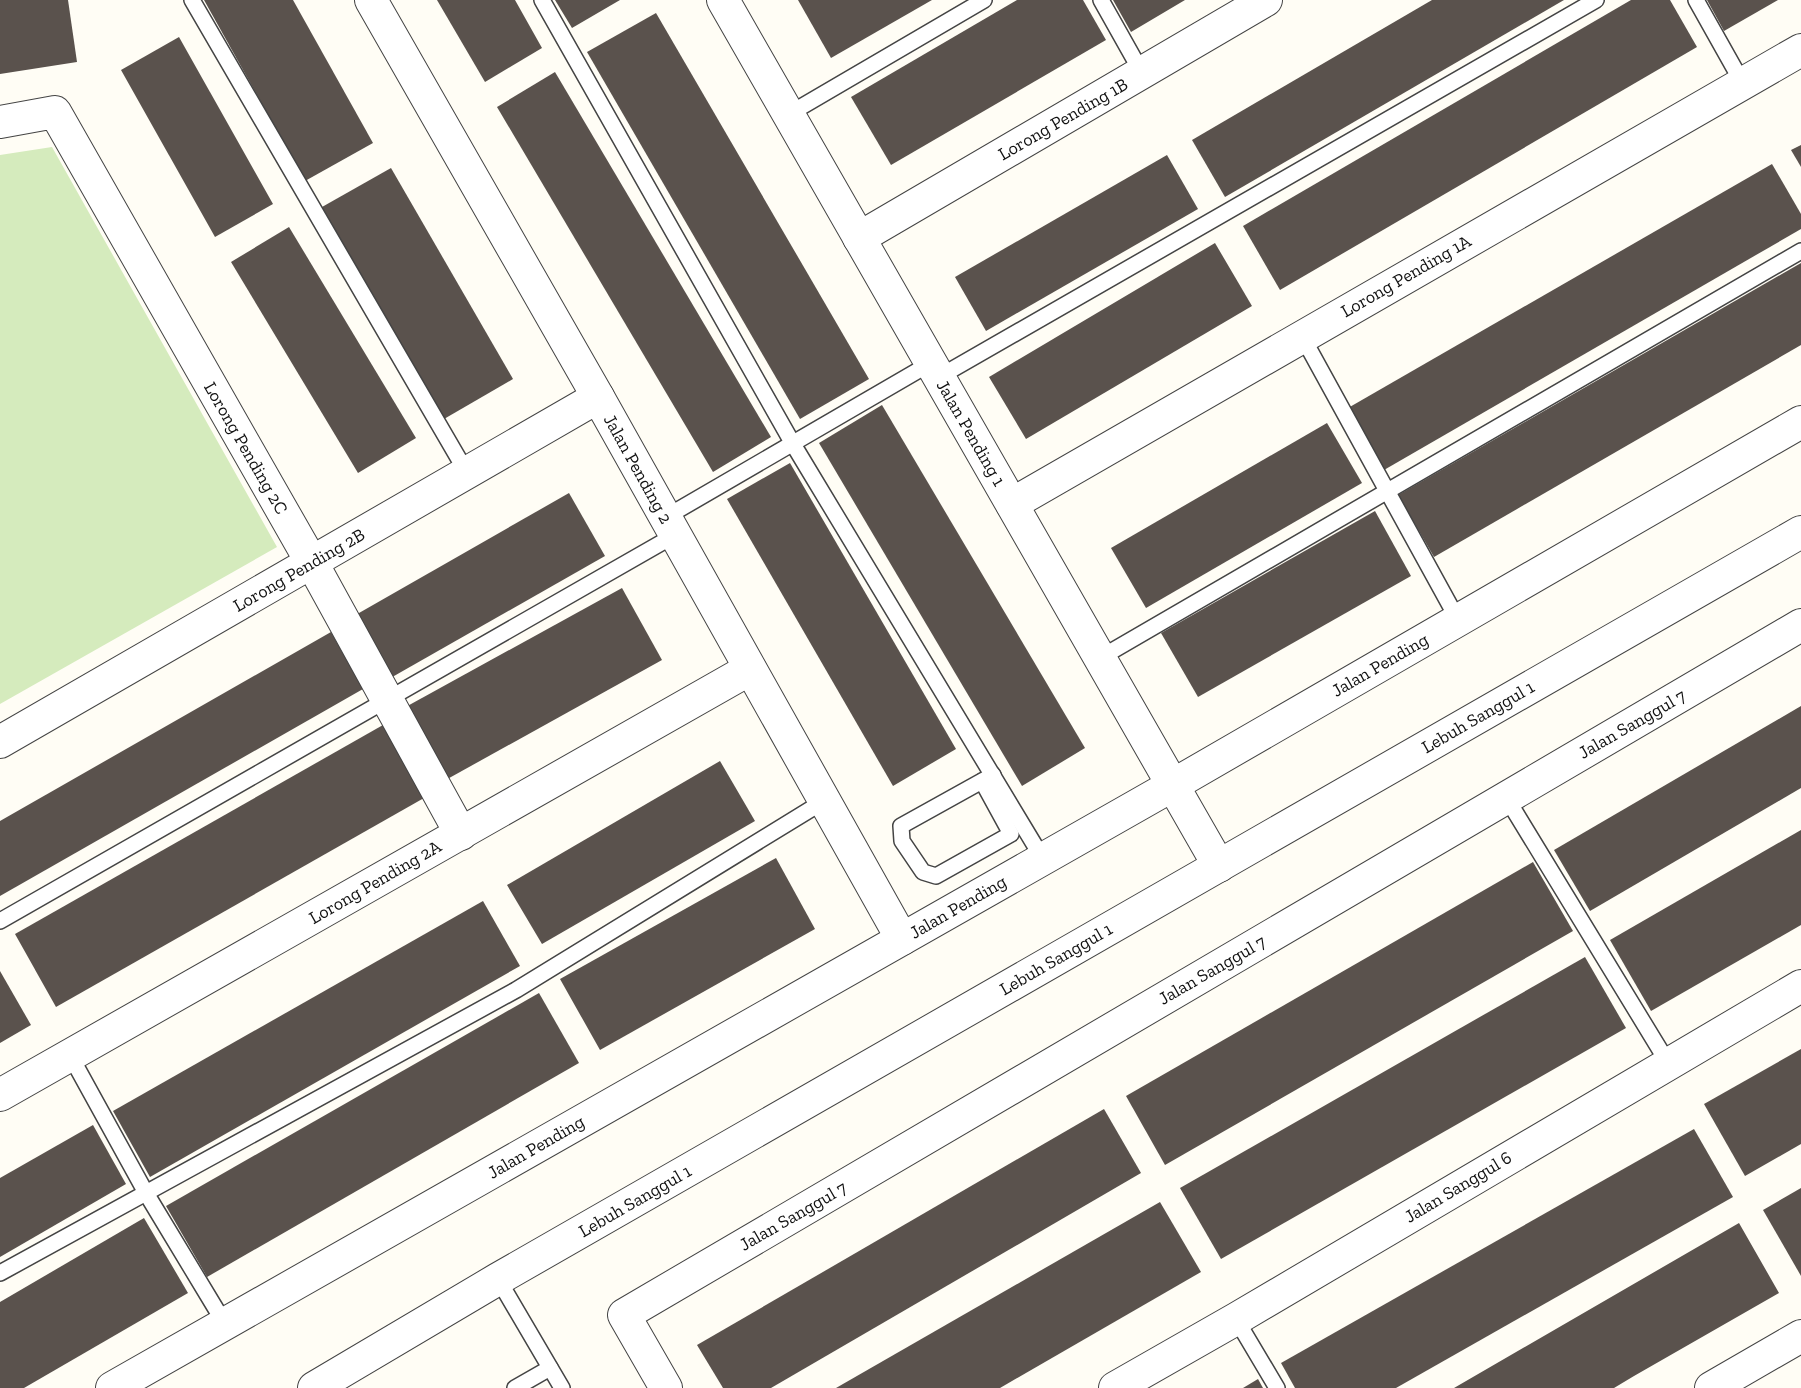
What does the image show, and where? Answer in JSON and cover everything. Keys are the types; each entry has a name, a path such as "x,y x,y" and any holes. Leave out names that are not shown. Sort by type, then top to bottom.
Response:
{"street":[{"name":"Jalan Pending 2","path":"371,0 598,397 902,939"},
{"name":"Jalan Pending 1","path":"723,0 1219,866"},
{"name":"Lorong Pending 1B","path":"859,238 1266,0"},
{"name":"Lorong Pending 1A","path":"1012,504 1801,50"},
{"name":"Lorong Pending 2C","path":"0,122 55,112 312,562 461,834"},
{"name":"Lorong Pending 2B","path":"0,742 598,397"},
{"name":"Jalan Pending","path":"112,1388 1173,785 1801,422"},
{"name":"Lebuh Sanggul 1","path":"314,1388 498,1279 1801,532"},
{"name":"Jalan Sanggul 7","path":"666,1388 624,1315 1801,624"},
{"name":"Lorong Pending 2A","path":"0,1095 750,669"},
{"name":"Jalan Sanggul 6","path":"1115,1388 1801,986"},
{"path":"1711,1388 1801,1336"}],"lane":[{"path":"192,0 466,473"},
{"path":"542,0 793,444 988,778 1043,859"},
{"path":"789,114 984,0"},
{"path":"1101,0 1142,73"},
{"path":"0,921 386,700 670,526 793,444 935,370 1596,0"},
{"path":"1696,0 1742,82"},
{"path":"1100,658 1801,251"},
{"path":"1302,336 1458,620"},
{"path":"988,778 1011,834 936,876 923,872 902,841 901,826 988,778"},
{"path":"1506,797 1668,1063"},
{"path":"0,1273 516,990 824,801"},
{"path":"70,1055 146,1193 225,1324"},
{"path":"498,1279 562,1388"},
{"path":"1236,1319 1277,1388"},
{"path":"515,1388 550,1368"}],"green space":[{"path":"52,147 277,547 0,704 0,155"}],"building":[{"path":"0,0 68,0 77,62 0,74"},
{"path":"204,0 293,0 373,143 305,181"},
{"path":"437,0 515,0 542,48 485,82"},
{"path":"555,0 620,0 572,28"},
{"path":"798,0 932,0 831,58"},
{"path":"1017,0 1083,0 1106,40 891,165 851,97"},
{"path":"1113,0 1185,0 1131,32"},
{"path":"1432,0 1564,0 1225,197 1192,140"},
{"path":"1631,0 1670,0 1697,47 1280,290 1243,226"},
{"path":"1707,0 1778,0 1724,31"},
{"path":"656,13 869,379 800,419 587,52"},
{"path":"179,37 273,204 215,237 121,70"},
{"path":"555,72 771,437 713,472 497,107"},
{"path":"1801,145 1801,167 1791,150"},
{"path":"1167,155 1198,209 986,331 955,277"},
{"path":"1772,164 1801,214 1801,229 1384,470 1348,408"},
{"path":"391,168 513,379 444,419 322,207"},
{"path":"289,227 416,438 358,473 231,262"},
{"path":"1215,243 1252,306 1026,439 989,377"},
{"path":"1801,263 1801,345 1434,557 1398,495"},
{"path":"882,405 1085,748 1022,786 819,443"},
{"path":"1327,423 1362,483 1146,608 1111,548"},
{"path":"790,463 956,749 893,786 727,499"},
{"path":"569,493 605,556 387,680 352,617"},
{"path":"1375,511 1411,576 1198,697 1161,633"},
{"path":"622,588 662,660 442,782 402,709"},
{"path":"331,632 363,689 0,896 0,821"},
{"path":"1801,706 1801,788 1590,911 1554,850"},
{"path":"383,725 424,798 56,1007 15,934"},
{"path":"720,761 755,821 542,944 507,885"},
{"path":"1801,830 1801,925 1651,1011 1610,940"},
{"path":"776,858 815,929 600,1050 560,979"},
{"path":"1533,862 1573,931 1165,1165 1126,1096"},
{"path":"483,901 520,966 150,1177 113,1111"},
{"path":"1585,957 1626,1028 1221,1259 1180,1188"},
{"path":"0,971 31,1025 0,1043"},
{"path":"539,993 579,1063 207,1277 166,1206"},
{"path":"1801,1049 1801,1144 1745,1176 1704,1104"},
{"path":"1104,1109 1141,1173 771,1388 723,1388 697,1345"},
{"path":"93,1125 126,1184 0,1257 0,1178"},
{"path":"1694,1129 1733,1197 1396,1388 1295,1388 1281,1363"},
{"path":"1801,1188 1801,1276 1763,1210"},
{"path":"1160,1202 1201,1272 1000,1388 836,1388"},
{"path":"144,1218 188,1293 24,1388 0,1388 0,1302"},
{"path":"1739,1223 1779,1293 1614,1388 1454,1388"},
{"path":"1258,1379 1263,1388 1243,1388"}]}
